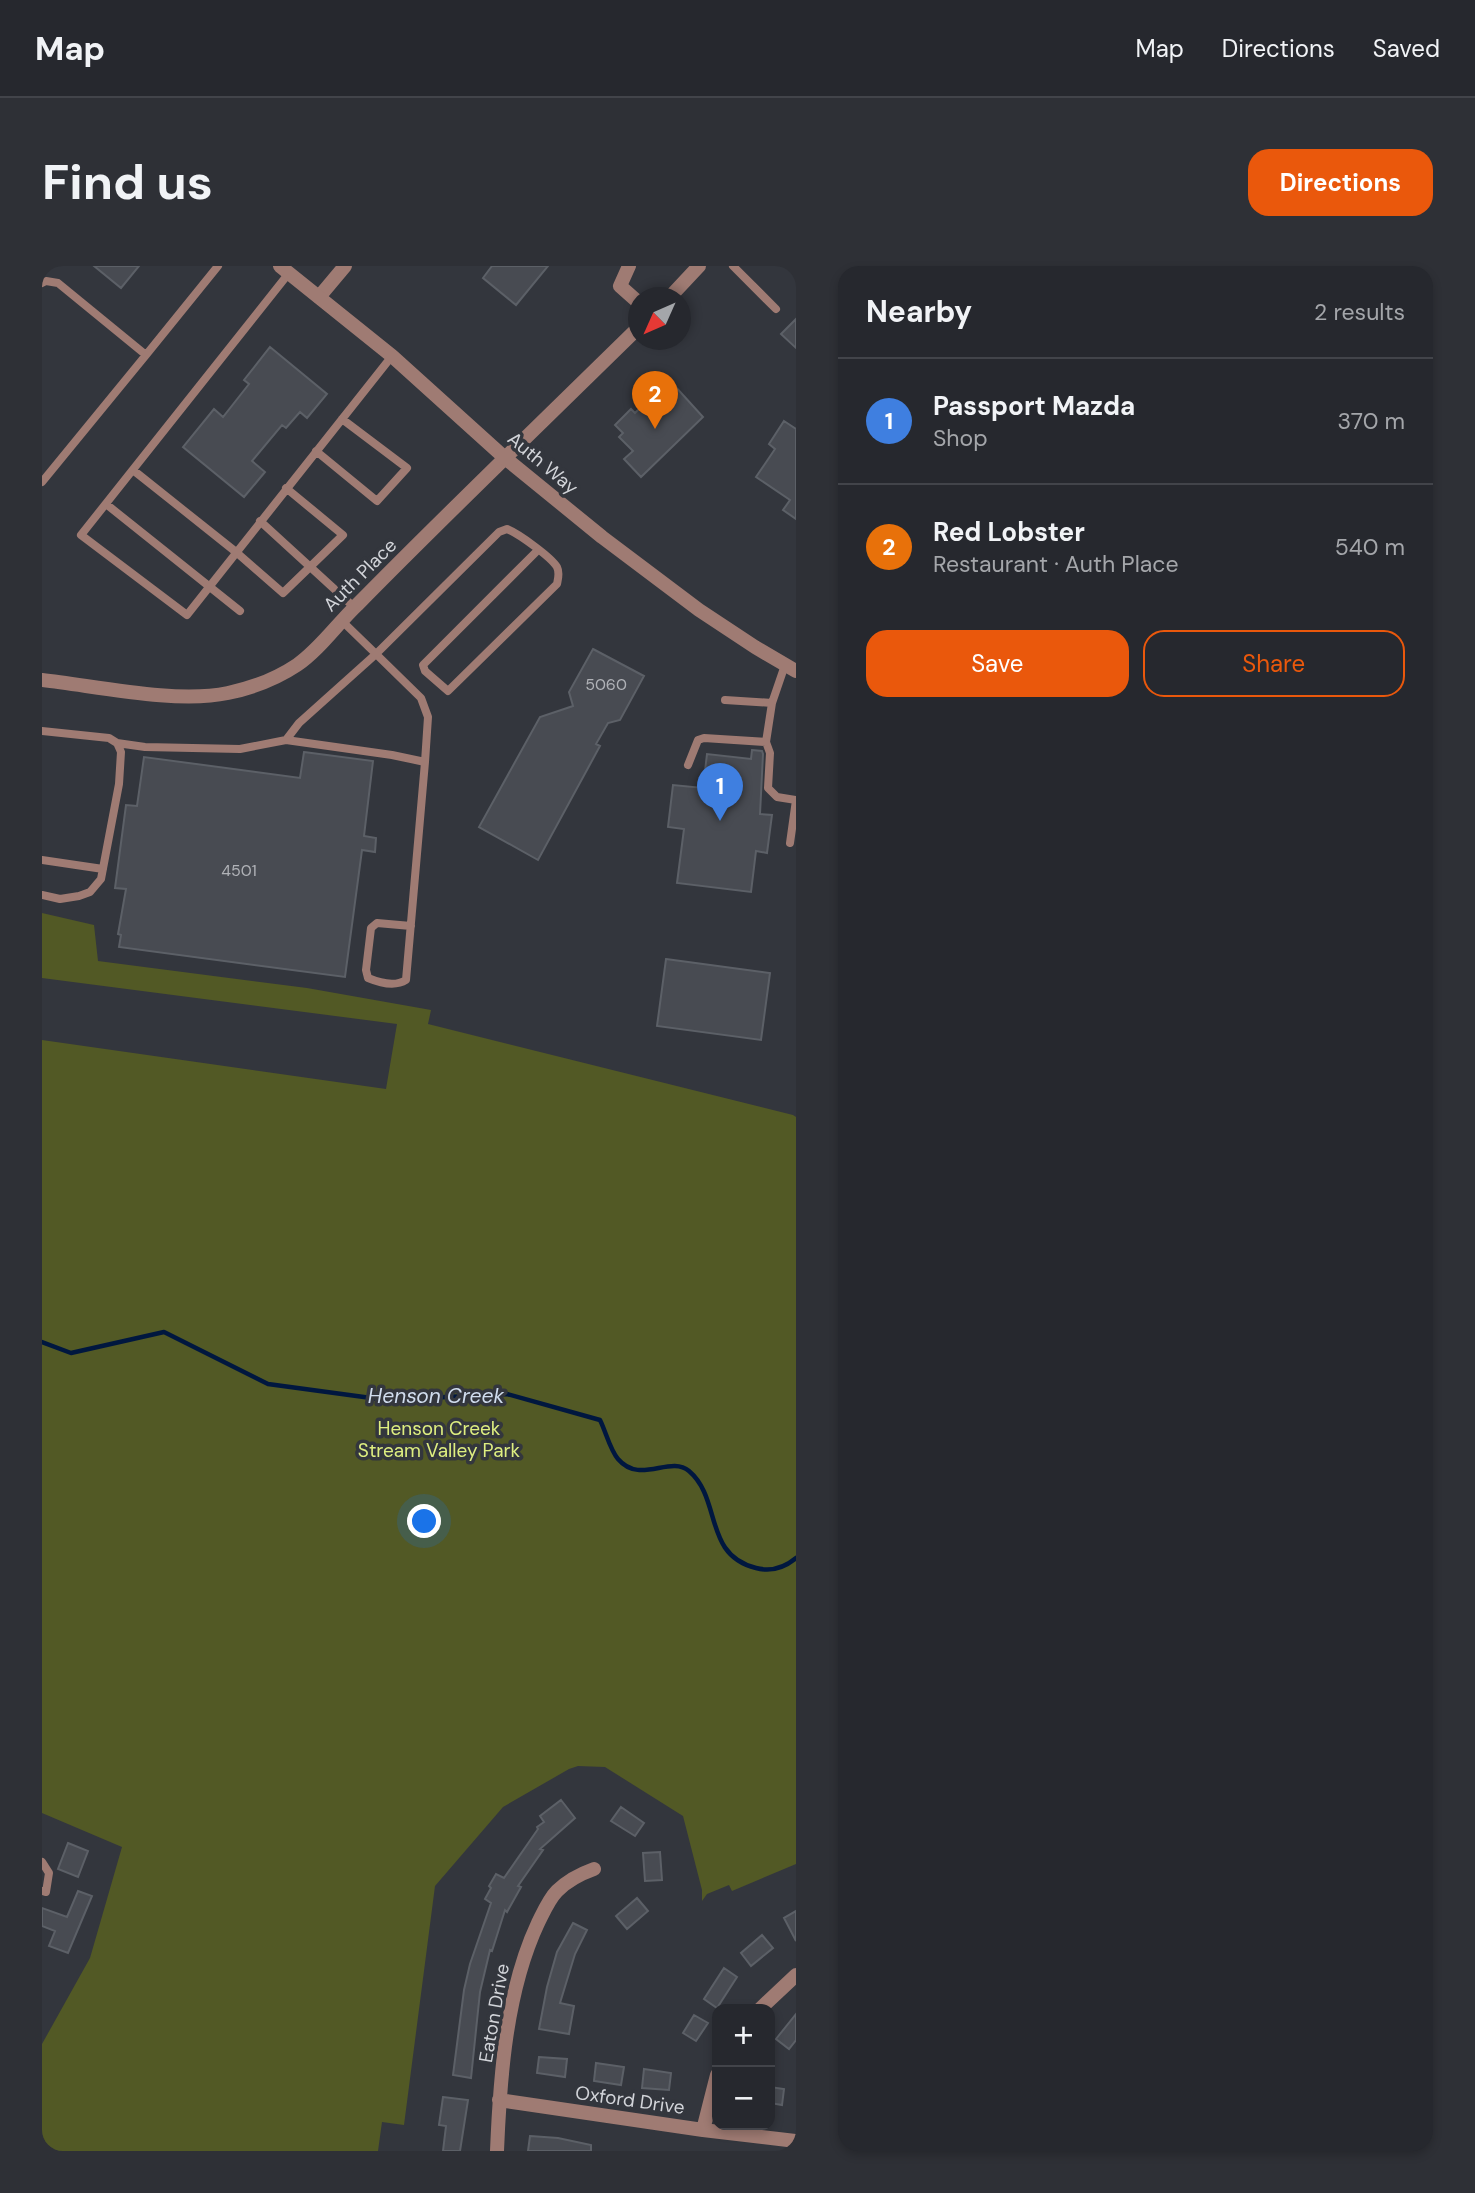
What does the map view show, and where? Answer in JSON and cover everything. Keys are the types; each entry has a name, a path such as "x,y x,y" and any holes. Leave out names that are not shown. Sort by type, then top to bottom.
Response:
{"street":[{"path":"319,297 345,266"},
{"path":"628,293 620,286 629,266"},
{"path":"679,287 699,266"},
{"name":"Auth Way","path":"284,270 392,356 505,458 653,576 699,610 790,668"},
{"name":"Auth Place","path":"42,680 199,697 226,694 275,678 298,664 628,339"},
{"name":"Eaton Drive","path":"497,2151 499,2101 518,1975 530,1939 556,1892 574,1877 594,1868"},
{"path":"765,2004 796,1975"},
{"path":"703,2130 712,2095"},
{"name":"Oxford Drive","path":"499,2101 796,2141"}],"lane":[{"path":"42,482 218,266"},
{"path":"733,266 776,309"},
{"path":"284,270 81,535 187,615 392,356"},
{"path":"42,283 58,283 146,355"},
{"path":"316,451 377,501 407,468 342,419"},
{"path":"133,470 283,593 343,535 286,488"},
{"path":"106,504 240,611"},
{"path":"260,521 354,607"},
{"path":"286,740 299,723 376,654 499,533 507,529 519,534 538,550 557,566 557,584 451,689 443,689 425,671 423,665 538,550"},
{"path":"342,621 421,698 428,717 425,762 411,926 406,980 399,984 376,982 368,978 366,970 371,928 377,923 411,926"},
{"path":"790,668 772,703 766,742 770,753 768,788 777,797 796,799 790,843"},
{"path":"725,700 772,703"},
{"path":"42,731 109,738 117,743 145,747 240,749 286,740 425,762"},
{"path":"688,765 698,740 704,738 766,742"},
{"path":"42,895 60,899 79,896 90,892 101,879 119,785 121,752 117,743"},
{"path":"42,860 103,869"},
{"path":"42,1863 50,1873 46,1892 42,1891"}],"green space":[{"name":"Henson Creek Stream Valley Park","path":"42,913 94,925 98,961 307,988 431,1010 428,1024 796,1117 796,1864 732,1891 729,1885 707,1894 702,1901 702,1890 683,1816 605,1767 578,1766 569,1769 503,1807 435,1886 404,2125 382,2122 378,2151 42,2151 42,2044 90,1958 122,1847 42,1813 42,1040 386,1089 397,1024 42,978"}],"building":[{"path":"94,266 139,266 121,288"},
{"path":"492,266 548,266 516,305 483,278"},
{"path":"796,319 796,348 781,334"},
{"path":"270,347 327,394 307,418 300,412 286,428 282,425 252,461 265,472 244,497 183,447 214,409 223,417 249,384 244,380"},
{"path":"673,384 703,417 641,477 624,459 633,451 619,437 623,433 615,425 631,409 635,413 662,386 667,390"},
{"path":"784,421 796,429 796,519 783,510 790,500 756,477 775,449 769,444"},
{"path":"593,649 644,676 620,720 608,723 596,744 600,746 538,860 479,827 540,717 573,706 569,692"},
{"path":"752,750 762,751 763,754 760,814 772,815 767,853 756,851 751,892 677,883 684,829 668,827 673,785 703,788 707,754 751,759"},
{"path":"304,752 373,761 364,836 376,838 375,852 362,850 345,977 119,947 121,935 118,934 126,889 115,888 126,805 137,806 144,757 300,778"},
{"path":"666,959 770,973 761,1040 657,1026"},
{"path":"561,1800 575,1818 540,1849 543,1850 518,1886 521,1887 507,1912 505,1910 492,1951 490,1950 480,1992 471,2078 453,2075 464,1990 491,1903 485,1899 491,1888 489,1886 496,1874 504,1878 537,1827 544,1822 540,1816"},
{"path":"621,1807 644,1823 635,1836 611,1821"},
{"path":"68,1843 88,1851 78,1877 58,1869"},
{"path":"660,1852 662,1880 645,1881 643,1853"},
{"path":"78,1891 92,1896 68,1953 49,1946 55,1931 42,1926 42,1908 67,1917"},
{"path":"637,1898 648,1911 627,1929 616,1916"},
{"path":"796,1911 796,1941 784,1918"},
{"path":"573,1923 587,1930 575,1954 560,2003 574,2006 569,2034 539,2029 557,1952"},
{"path":"762,1935 773,1948 751,1966 741,1953"},
{"path":"724,1968 737,1977 720,2004 712,2005 704,1999"},
{"path":"796,2014 796,2040 789,2049 776,2039"},
{"path":"694,2015 708,2023 696,2041 683,2033"},
{"path":"539,2057 567,2059 565,2077 537,2073"},
{"path":"596,2063 624,2067 621,2085 594,2081"},
{"path":"644,2069 671,2073 669,2090 642,2088"},
{"path":"775,2088 784,2089 782,2105 775,2104"},
{"path":"443,2097 468,2100 460,2151 443,2151 446,2126 439,2125"},
{"path":"530,2136 558,2138 591,2145 591,2151 528,2151"}],"waterway":[{"name":"Henson Creek","path":"42,1342 71,1353 164,1332 268,1384 386,1400 507,1394 600,1420 615,1455 627,1466 636,1470 673,1466 689,1471 706,1496 720,1539 739,1561 767,1570 782,1567 796,1558"}],"place":[{"name":"Red Lobster","path":"655,429"},
{"name":"Passport Mazda","path":"720,821"}]}
